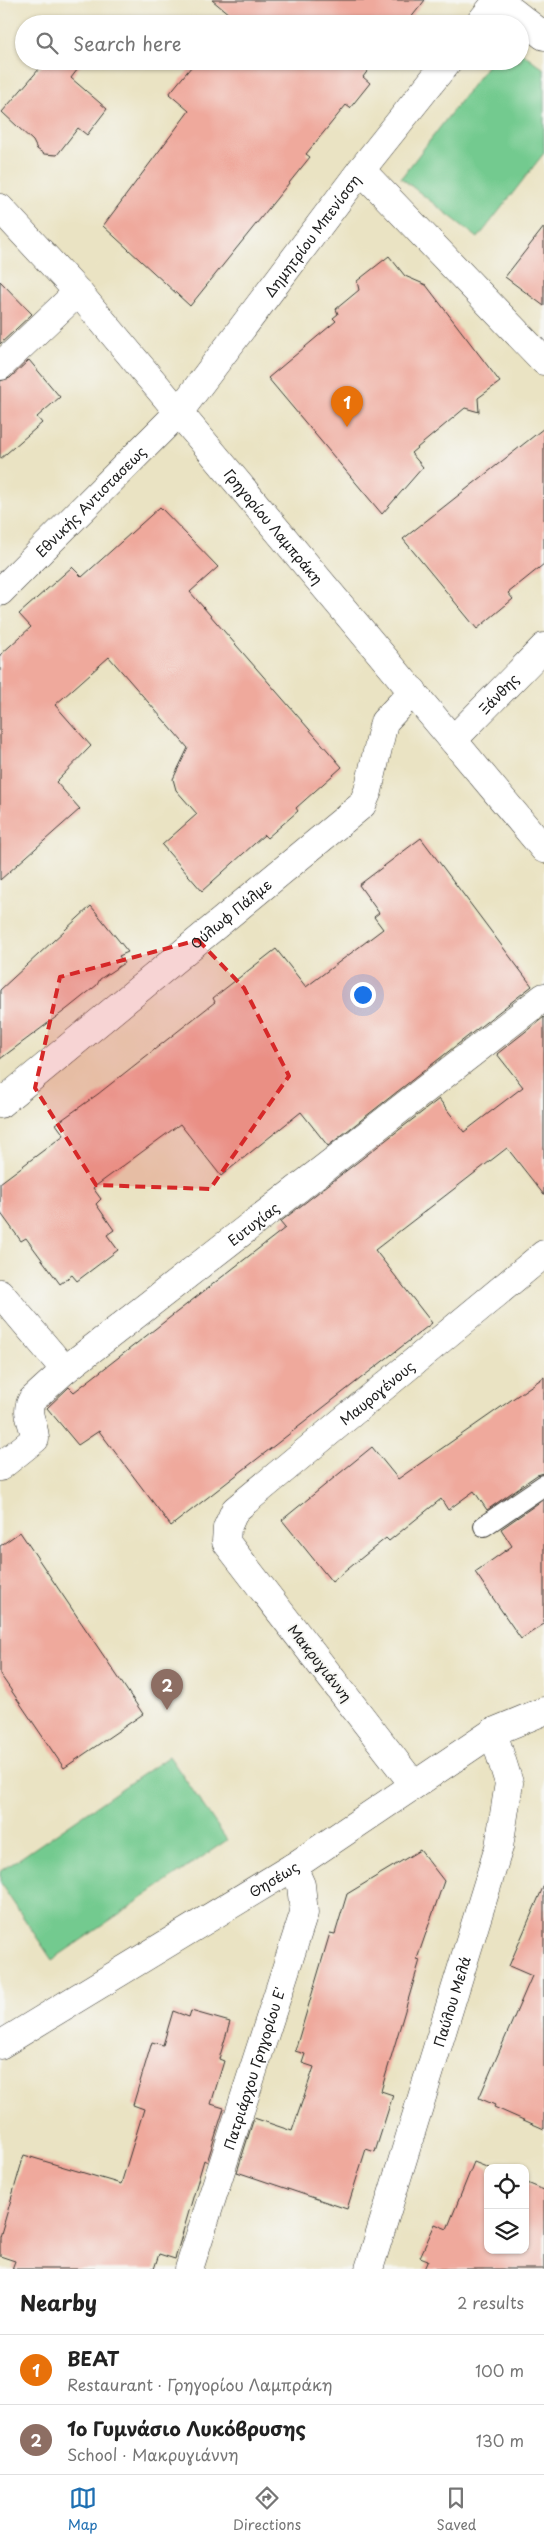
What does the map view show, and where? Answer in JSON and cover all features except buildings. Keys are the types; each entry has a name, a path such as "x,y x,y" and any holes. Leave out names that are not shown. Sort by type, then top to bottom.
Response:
{"street":[{"path":"486,15 498,0 517,15"},
{"path":"529,24 544,36"},
{"name":"Δημητρίου Μπενίσση","path":"179,412 361,170 441,70"},
{"path":"361,170 544,361"},
{"name":"Γρηγορίου Λαμπράκη","path":"0,208 78,292 544,849"},
{"path":"0,366 78,292"},
{"name":"Εθνικής Αντιστασεως","path":"0,592 179,412"},
{"name":"Ξάνθης","path":"453,740 544,647"},
{"name":"Ούλωφ Πάλμε","path":"0,1104 362,805 368,791 384,722 413,691"},
{"name":"Ευτυχίας","path":"0,1468 35,1439 28,1414 29,1405 65,1370 544,997"},
{"name":"Μαυρογένους","path":"226,1542 227,1528 236,1510 544,1254"},
{"path":"0,1293 65,1370"},
{"name":"Μακρυγιάννη","path":"226,1542 414,1785"},
{"name":"Θησέως","path":"0,2045 293,1867 493,1732 544,1711"},
{"name":"Παύλου Μελά","path":"369,2269 499,1847 509,1783 493,1732"},
{"name":"Πατριάρχου Γρηγορίου Ε'","path":"189,2269 304,1913 301,1885 293,1867"}],"lane":[{"path":"484,1526 544,1486"}],"highlighted area":[{"path":"198,940 244,988 289,1076 210,1189 96,1185 35,1088 60,977"}],"green space":[{"path":"529,58 544,69 544,153 478,238 401,178 484,70 529,70"},
{"path":"169,1756 227,1840 52,1960 0,1883 0,1872"}],"place":[{"name":"ΒΕΑΤ","path":"347,427"},
{"name":"1ο Γυμνάσιο Λυκόβρυσης","path":"167,1710"}]}
